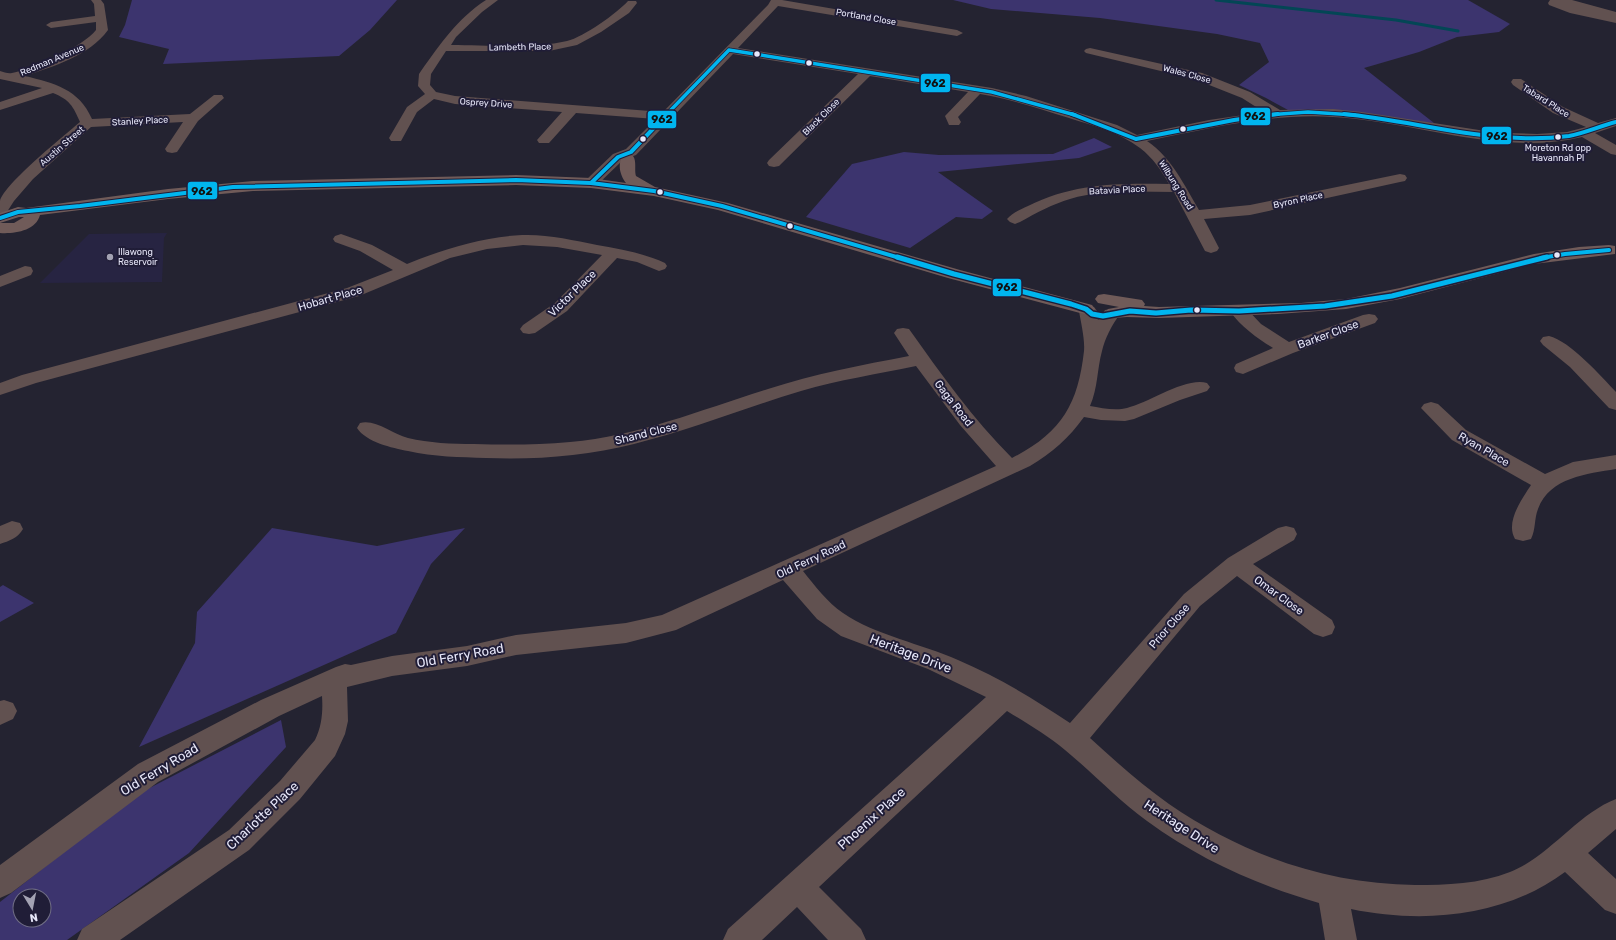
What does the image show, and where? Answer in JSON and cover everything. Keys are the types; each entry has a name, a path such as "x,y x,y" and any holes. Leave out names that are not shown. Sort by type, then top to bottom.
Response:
{"street":[{"name":"Redman Avenue","path":"6,76 80,50 93,41 102,30 99,4 96,0"},
{"path":"396,138 412,110 432,95 424,86 425,74 452,35 473,15 493,0"},
{"path":"597,184 629,155 776,1"},
{"name":"Portland Close","path":"776,1 957,33"},
{"path":"1616,15 1564,1 1555,1 1553,3 1574,11 1616,20"},
{"name":"Lambeth Place","path":"443,48 549,48 573,43 597,30 624,11 632,3"},
{"path":"51,25 101,18"},
{"name":"Wilbung Road","path":"729,50 978,89 1022,99 1112,128 1136,139 1151,150 1161,160 1194,215 1211,248"},
{"name":"Wales Close","path":"1090,51 1198,76 1246,95 1277,114"},
{"name":"Black Close","path":"774,163 867,72"},
{"name":"Austin Street","path":"0,212 5,203 26,176 87,123 78,104 65,94 54,89 6,76"},
{"name":"Tabard Place","path":"1517,82 1558,110 1598,128"},
{"path":"0,106 54,89"},
{"path":"954,122 951,116 978,89"},
{"name":"Osprey Drive","path":"432,95 455,100 666,116"},
{"name":"Stanley Place","path":"172,149 193,118 218,98"},
{"path":"544,140 572,108"},
{"path":"1136,139 1246,118 1277,114 1319,113 1349,115 1474,134 1517,138 1552,138 1585,133 1616,122"},
{"name":"Stanley Place","path":"87,123 193,118"},
{"path":"1585,133 1616,151"},
{"path":"629,155 626,170 629,177 639,185 654,191"},
{"name":"Byron Place","path":"1194,215 1250,210 1400,178"},
{"path":"1,226 18,226 26,216 53,213 80,206 168,194 253,186 516,180 597,184 654,191 733,209 954,274 1021,291 1100,307 1156,313 1191,310 1239,311 1307,308 1372,300 1524,262 1565,254 1614,248"},
{"path":"18,188 20,205 26,216"},
{"name":"Batavia Place","path":"1015,219 1037,207 1072,194 1108,188 1177,188"},
{"path":"341,239 366,248 406,270"},
{"name":"Hobart Place","path":"0,389 29,379 347,294 456,250 486,244 511,241 557,242 641,258 659,266"},
{"name":"Victor Place","path":"529,329 561,307 613,253"},
{"path":"0,282 25,271"},
{"name":"Old Ferry Road","path":"0,883 148,773 182,753 270,708 334,680 392,666 467,656 516,645 646,629 684,617 1030,458 1065,429 1078,410 1087,388 1100,307"},
{"name":"Barker Close","path":"1239,311 1259,332 1287,349"},
{"name":"Barker Close","path":"1243,368 1287,349 1369,319"},
{"name":"Gaga Road","path":"903,333 978,435 1010,468"},
{"path":"1549,341 1568,354 1583,368 1616,404"},
{"name":"Shand Close","path":"367,428 387,439 419,448 508,452 561,449 631,438 690,421 796,386 921,359"},
{"path":"1078,410 1101,414 1125,415 1134,413 1173,396 1200,387"},
{"name":"Ryan Place","path":"1431,408 1459,435 1544,483"},
{"path":"1523,533 1527,508 1544,483 1573,469 1616,462"},
{"name":"Prior Close","path":"1072,740 1108,696 1192,600 1236,564 1286,534"},
{"name":"Omar Close","path":"1236,564 1323,627"},
{"name":"Heritage Drive","path":"788,570 814,602 840,624 855,632 936,661 961,672 1005,696 1072,740 1160,814 1196,837 1240,861 1304,885 1333,892 1389,900 1417,901 1474,896 1499,891 1541,872 1616,812"},
{"name":"Charlotte Place","path":"93,940 240,840 290,790 325,748 332,734 336,707 334,680"},
{"name":"Phoenix Place","path":"739,940 1005,696"},
{"path":"1565,852 1589,872 1616,899"},
{"path":"797,886 850,940"},
{"path":"1333,892 1342,940"}],"shaded area":[{"path":"132,0 397,0 370,30 339,56 163,64 169,49 119,37 125,25"},
{"path":"953,0 1468,0 1510,24 1499,32 1457,37 1419,52 1364,68 1434,123 1288,110 1239,85 1269,62 1260,43 1217,34 1100,18 991,9"},
{"path":"1094,138 1112,147 1079,158 938,172 993,211 982,219 956,217 910,248 806,217 852,164 904,152 939,155 1053,154"},
{"path":"167,233 164,238 162,282 40,283 89,234"},
{"path":"272,528 377,546 465,528 431,564 396,633 139,747 195,643 197,612"},
{"path":"3,585 34,603 0,622 0,587"},
{"path":"281,720 286,747 189,853 67,940 0,940 0,902 12,893 12,928 52,928 52,888 18,888 138,794"}],"waterway":[{"path":"1216,0 1396,20 1458,31"}],"transit line":[{"name":"962","path":"729,50 992,92 1065,112 1101,124 1136,139"},
{"name":"962","path":"591,183 618,157 631,152 729,50"},
{"name":"962","path":"1136,139 1209,124 1259,116 1308,112 1362,116 1478,134 1537,138 1580,134 1616,122"},
{"name":"962","path":"0,218 18,212 80,206 233,187 516,180 591,183 654,191 722,206 954,274 1071,304 1086,309 1092,314 1103,316 1130,311 1156,313 1191,310 1239,311 1325,306 1392,296 1532,260 1565,254 1609,250"}],"place":[{"name":"Moreton Rd opp Havannah Pl","path":"1558,137"},
{"name":"Illawong Reservoir","path":"110,257"}]}
